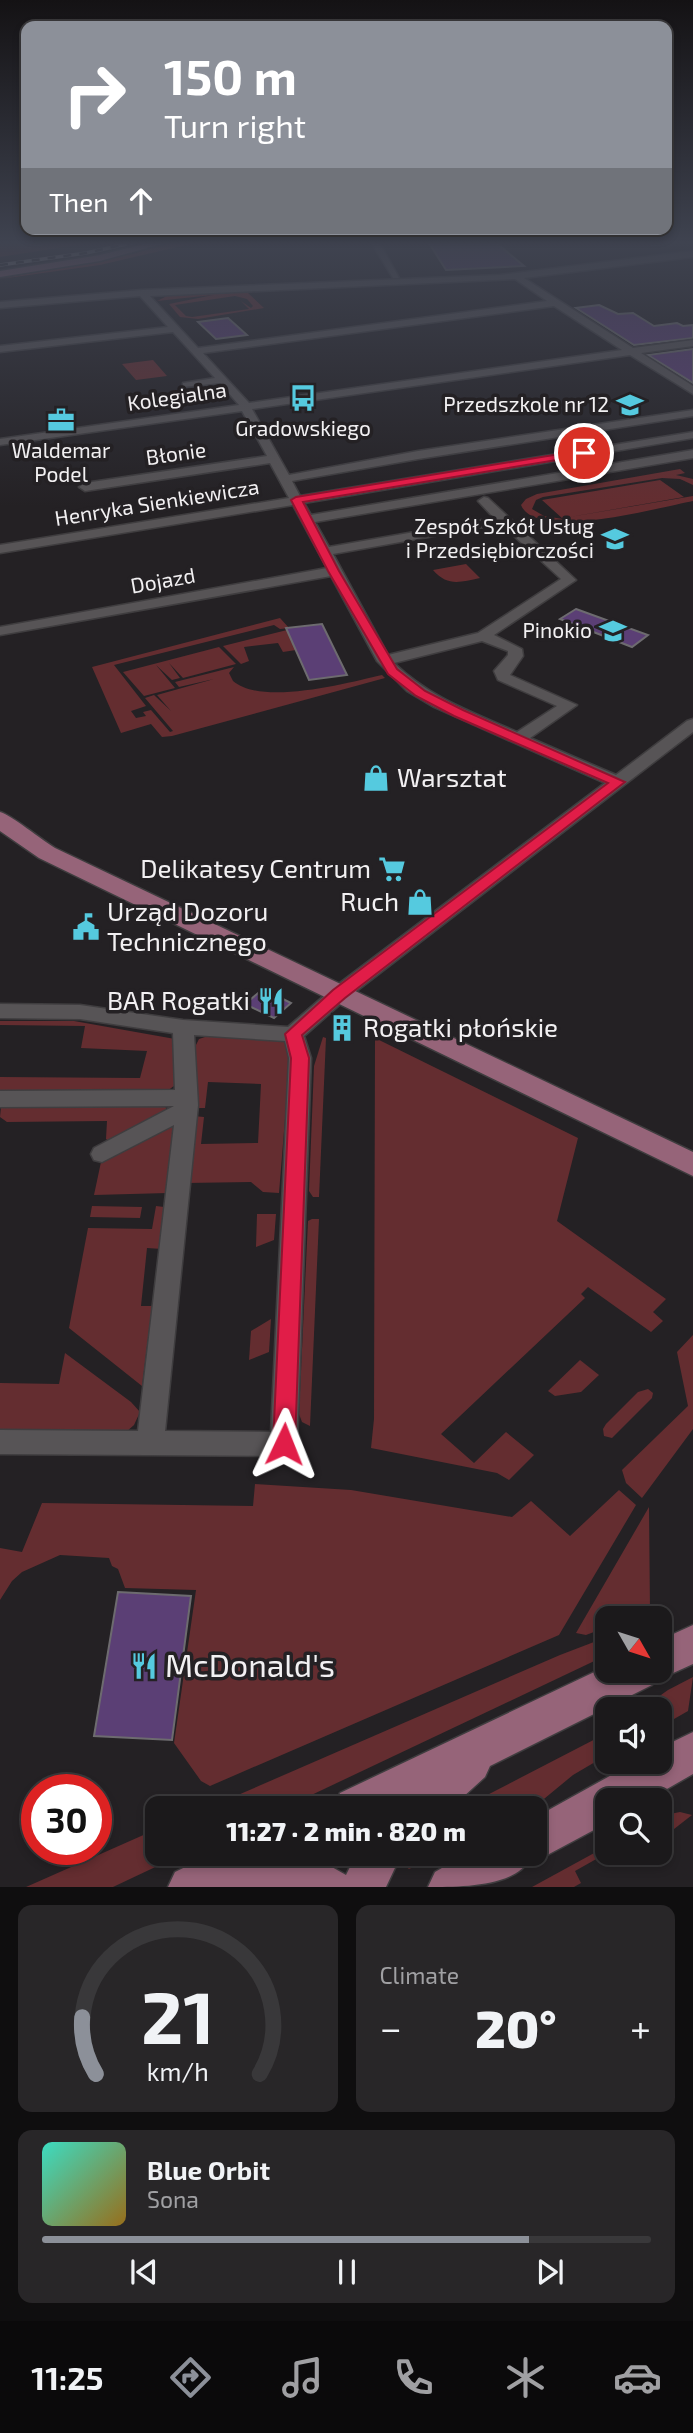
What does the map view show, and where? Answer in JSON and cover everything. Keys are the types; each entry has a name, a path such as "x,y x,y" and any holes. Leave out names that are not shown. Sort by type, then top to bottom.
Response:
{"main road":[{"path":"0,819 19,836 47,853 693,1165"},
{"path":"672,1654 693,1644"},
{"path":"381,1796 612,1684"},
{"path":"433,1796 496,1742"},
{"path":"547,1834 693,1752"},
{"path":"190,1887 234,1866"},
{"path":"276,1866 303,1873 329,1887"},
{"path":"362,1887 374,1866"},
{"path":"450,1887 488,1866"},
{"path":"484,1887 502,1866"}],"street":[{"path":"0,349 159,330"},
{"path":"176,330 245,407 392,672 421,693 517,739 618,782"},
{"path":"195,351 352,330"},
{"path":"597,330 693,391"},
{"name":"Kolegialna","path":"0,442 693,343"},
{"path":"187,385 222,380"},
{"path":"285,479 398,458 693,413"},
{"name":"Henryka Sienkiewicza","path":"0,549 693,435"},
{"path":"307,520 693,454"},
{"name":"Błonie","path":"85,486 273,459"},
{"path":"384,661 483,636 569,580 484,501"},
{"path":"324,552 503,520"},
{"name":"Dojazd","path":"0,631 334,571"},
{"path":"483,636 517,652 502,671 503,677 569,705 517,739"},
{"path":"0,1011 90,1013 183,1027 293,1034 339,994 693,724"},
{"path":"150,1443 187,1104 183,1027"},
{"path":"0,1442 284,1444 300,1058 293,1034"},
{"path":"0,1100 187,1104"},
{"path":"102,1154 187,1104"}],"shaded area":[{"path":"153,360 167,376 136,380 122,364"},
{"path":"680,469 685,473 676,475 693,479 693,485 680,479 662,478 543,497 536,500 532,509 544,516 563,519 542,500 660,480 684,497 564,518 693,496 693,501 628,515 574,522 550,521 531,516 521,505 526,499 537,494"},
{"path":"466,564 480,578 449,581 433,570"},
{"path":"280,618 289,628 280,629 274,625 114,665 146,706 131,711 136,718 146,716 143,712 151,710 170,732 173,731 145,698 154,695 171,711 157,695 214,679 179,687 175,682 234,667 229,673 233,681 246,688 264,692 305,690 382,675 385,678 172,736 162,737 151,724 121,733 92,667"},
{"path":"287,630 296,650 283,652 278,643 244,647 249,661 241,664 223,646"},
{"path":"219,647 236,664 183,678 169,663 180,678 172,680 156,665 175,688 144,696 123,672"},
{"path":"0,1021 74,1021 175,1039 175,1085 166,1092 0,1093 0,1077 140,1078 147,1051 81,1048 85,1026 0,1025"},
{"path":"208,1036 285,1040 291,1045 279,1193 263,1192 251,1182 185,1183 193,1116 204,1117 201,1144 258,1143 261,1084 208,1082 205,1108 194,1108 192,1053 199,1039"},
{"path":"323,1037 326,1038 319,1197 313,1197 309,1191 314,1066"},
{"path":"375,1038 578,1138 557,1221 666,1299 653,1312 663,1321 651,1332 588,1287 581,1294 585,1298 441,1434 474,1463 506,1432 534,1455 509,1480 497,1473 371,1448 374,1419"},
{"path":"7,1104 164,1105 167,1110 110,1142 106,1139 107,1121 7,1122 0,1117 1,1107"},
{"path":"174,1125 168,1193 94,1195 101,1162"},
{"path":"92,1206 142,1207 140,1218 90,1217"},
{"path":"156,1206 164,1207 167,1211 162,1249 147,1248 141,1306 152,1306 142,1386 69,1328 88,1228 152,1229"},
{"path":"257,1214 276,1214 274,1240 256,1247"},
{"path":"319,1219 310,1426 302,1422 299,1414 308,1221"},
{"path":"271,1319 269,1352 249,1360 251,1331"},
{"path":"693,1335 693,1429 642,1498 626,1483 622,1470 688,1406 677,1352"},
{"path":"65,1353 131,1402 140,1412 134,1425 126,1432 0,1434 0,1383 59,1384"},
{"path":"580,1360 599,1375 581,1392 555,1396 548,1391"},
{"path":"648,1389 653,1393 652,1398 612,1438 604,1436 603,1429 606,1424 638,1392"},
{"path":"255,1484 351,1490 512,1517 531,1501 570,1536 619,1490 636,1505 559,1635 210,1786 201,1781 174,1743 196,1590 125,1588 118,1569 112,1566 109,1558 60,1555 22,1572 12,1581 0,1600 0,1548 22,1552 42,1503 253,1506"},
{"path":"649,1507 650,1606 595,1606 595,1632 586,1635 576,1633"},
{"path":"595,1642 595,1661 309,1796 236,1796"},
{"path":"693,1677 688,1711 672,1720 672,1697 658,1697"},
{"path":"595,1739 595,1762 573,1775 547,1796 485,1796"},
{"path":"680,1812 692,1815 672,1831 672,1814"},
{"path":"145,1834 145,1866 157,1866 113,1887 26,1887 76,1865 112,1865 112,1849"},
{"path":"595,1853 595,1860 575,1871 581,1883 574,1887 532,1887"}],"building":[{"path":"207,330 241,330 247,335 216,339"},
{"path":"611,330 693,330 693,338 634,345"},
{"path":"693,349 693,383 648,355"},
{"name":"Pinokio","path":"576,609 648,635 632,647 560,619"},
{"path":"322,624 347,675 309,680 286,628"},
{"name":"BAR Rogatki","path":"263,989 291,1003 274,1018 245,1004"},
{"name":"McDonald's","path":"118,1592 191,1596 172,1740 94,1736"}],"place":[{"name":"Gradowskiego","path":"303,398"},
{"name":"Przedszkole nr 12","path":"630,405"},
{"name":"Waldemar Podel","path":"61,420"},
{"name":"Zespół Szkół Usług i Przedsiębiorczości","path":"615,539"},
{"name":"Pinokio","path":"613,631"},
{"name":"Warsztat","path":"376,778"},
{"name":"Delikatesy Centrum","path":"392,869"},
{"name":"Ruch","path":"420,902"},
{"name":"Urząd Dozoru Technicznego","path":"86,927"},
{"name":"BAR Rogatki","path":"271,1001"},
{"name":"Rogatki płońskie","path":"342,1028"},
{"name":"McDonald's","path":"144,1666"}],"route":[{"path":"284,1444 300,1058 293,1034 339,994 618,782 459,713 412,688 392,672 296,500 584,453"}]}
